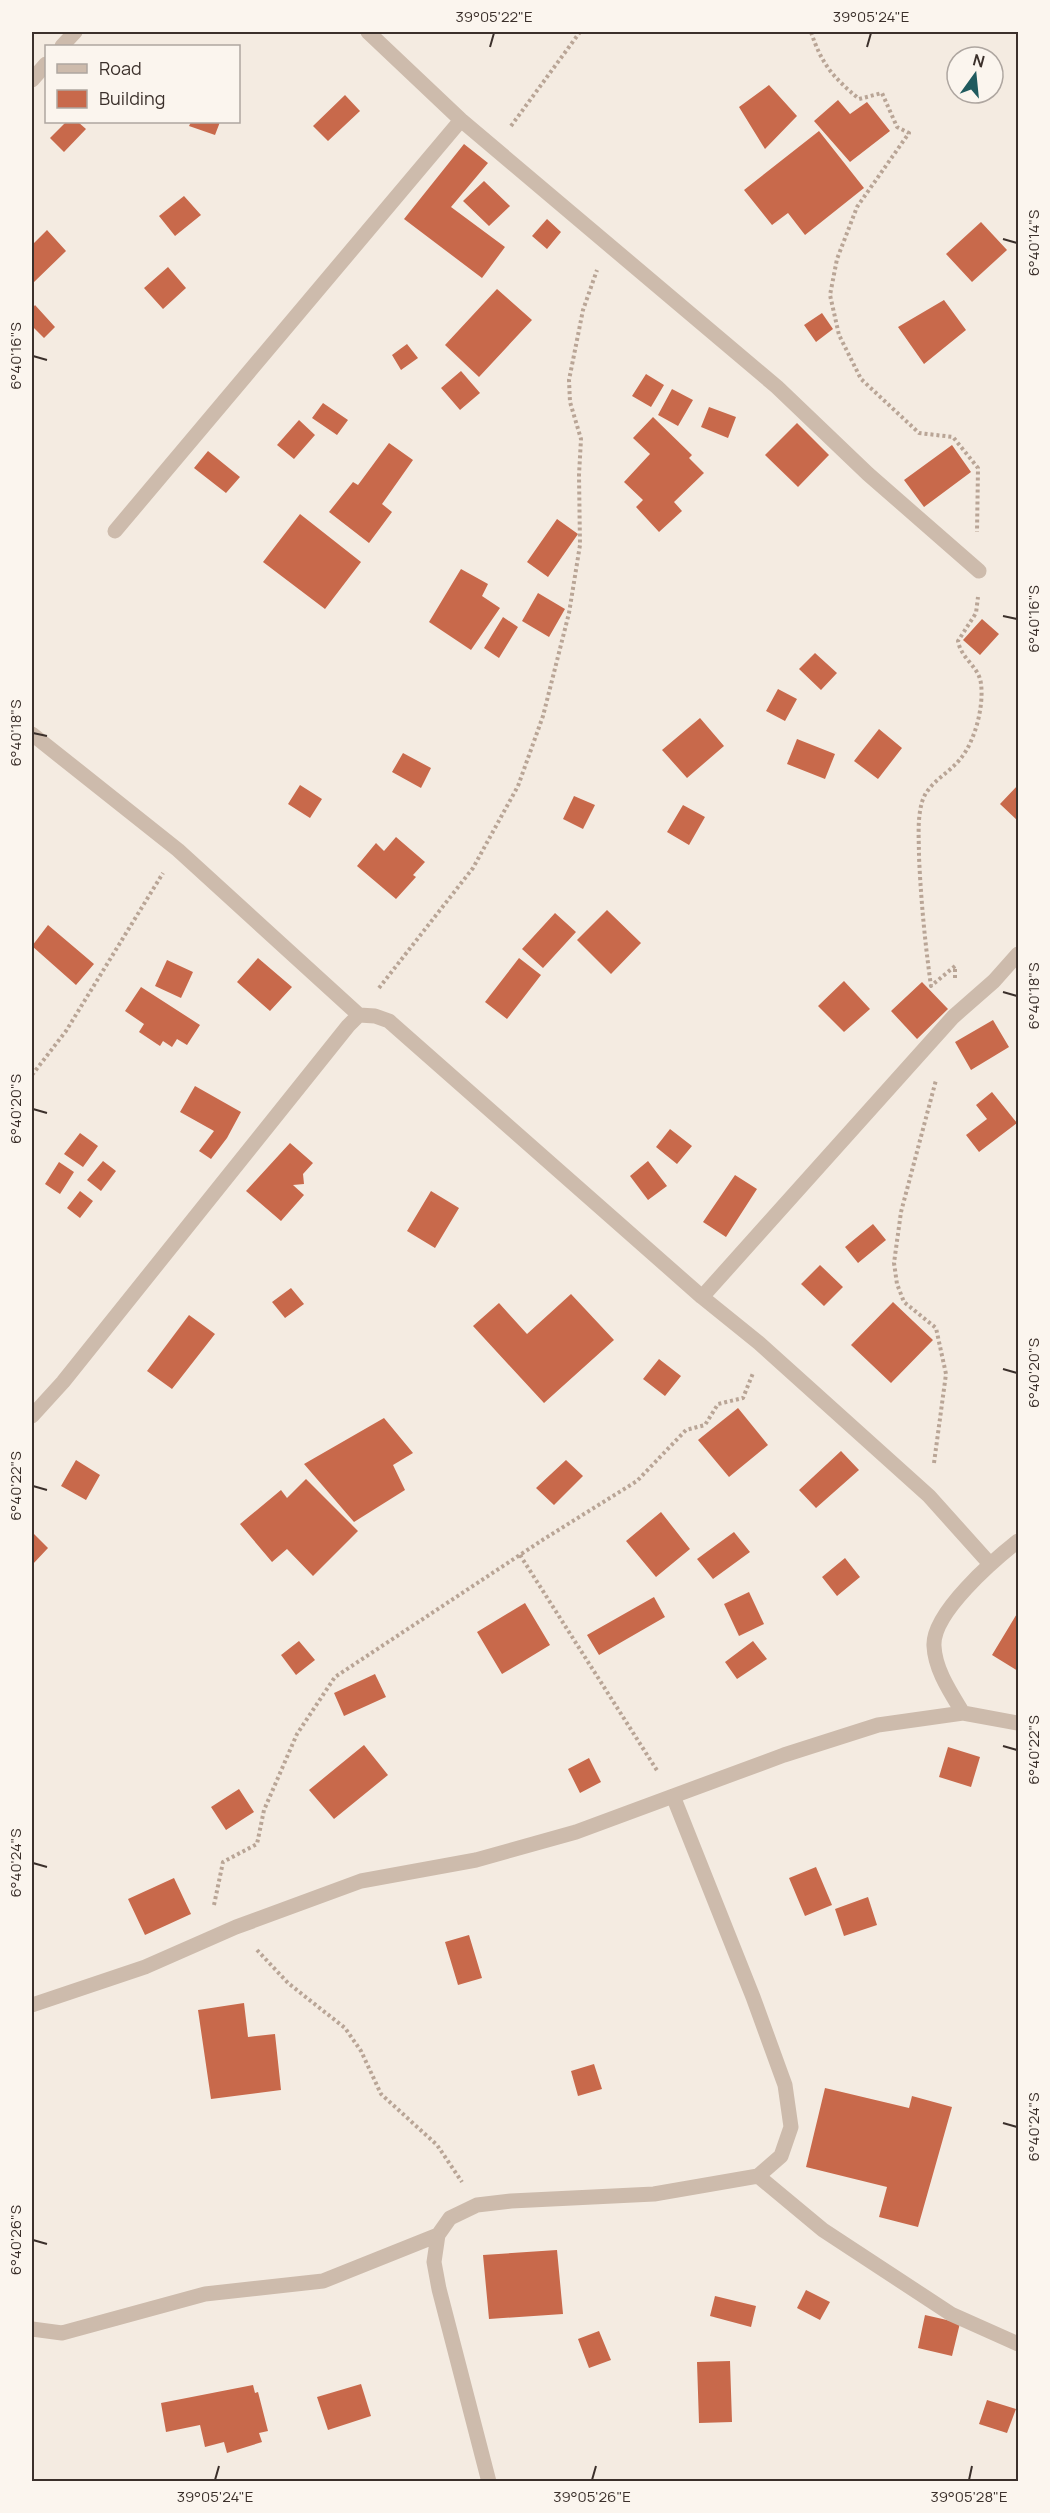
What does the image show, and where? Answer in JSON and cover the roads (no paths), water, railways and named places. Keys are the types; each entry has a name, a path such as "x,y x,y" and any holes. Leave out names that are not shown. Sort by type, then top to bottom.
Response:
{"street":[{"path":"63,45 75,32"},
{"path":"368,32 461,120 777,387 868,474 979,571"},
{"path":"32,80 45,65"},
{"path":"115,531 461,120"},
{"path":"32,734 178,850 359,1015 375,1016 389,1021 702,1297 759,1343 929,1496 990,1564"},
{"path":"702,1297 953,1017 994,981 1018,954"},
{"path":"32,1416 63,1382 248,1148 359,1015"},
{"path":"963,1713 943,1679 934,1645 943,1616 990,1564 1018,1541"},
{"path":"32,2005 145,1967 236,1927 361,1881 498,1854 576,1832 784,1755 878,1725 963,1713 1018,1723"},
{"path":"489,2481 434,2262 438,2235 450,2218 477,2205 511,2201 654,2194 758,2176 781,2156 791,2127 785,2085 753,1997 673,1796"},
{"path":"758,2176 823,2230 951,2314 1018,2344"},
{"path":"32,2329 63,2333 205,2294 323,2281 438,2235"}]}
